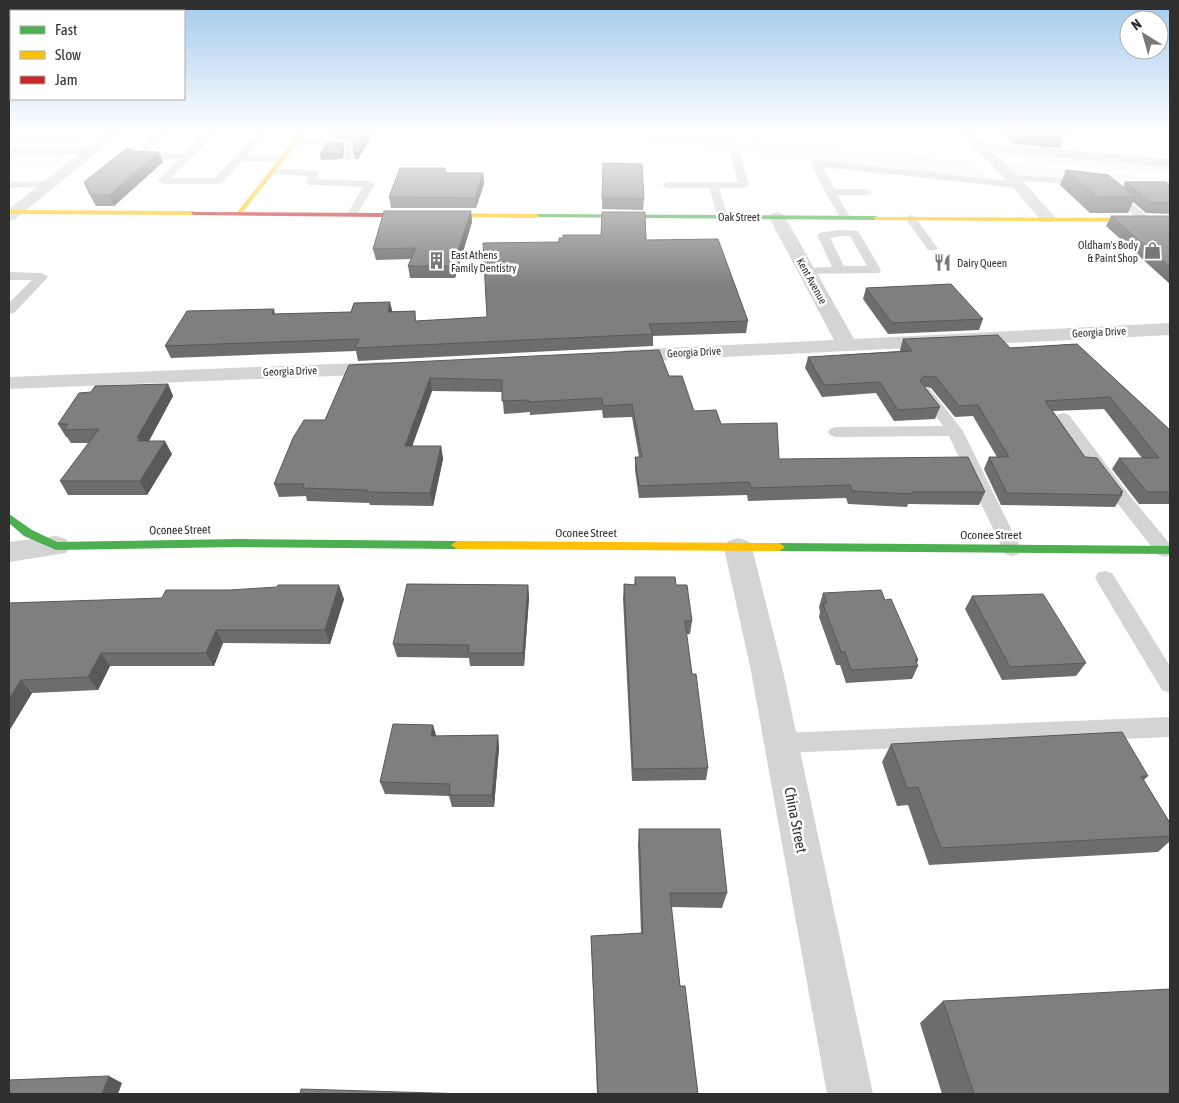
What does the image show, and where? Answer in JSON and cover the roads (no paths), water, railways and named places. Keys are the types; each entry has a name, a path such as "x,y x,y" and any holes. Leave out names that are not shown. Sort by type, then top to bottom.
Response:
{"main road":[{"path":"240,212 263,183"},
{"name":"Oak Street","path":"11,213 240,212 1170,220"},
{"name":"Oconee Street","path":"9,518 28,533 56,546 239,543 1168,550"}],"street":[{"path":"1017,183 1048,219"},
{"path":"11,213 50,184"},
{"name":"Kent Avenue","path":"777,217 847,345"},
{"name":"Georgia Drive","path":"601,357 1170,329"},
{"name":"Georgia Drive","path":"9,383 405,366"},
{"path":"9,552 56,546"},
{"name":"China Street","path":"738,548 759,634 850,1094"}],"lane":[{"path":"353,213 370,184 354,183"},
{"path":"667,185 713,186 744,185 744,183"},
{"path":"826,183 845,217"},
{"path":"830,192 867,192 861,183"},
{"path":"1091,183 1102,185 1146,220"},
{"path":"9,185 50,184"},
{"path":"713,186 723,217"},
{"path":"832,217 841,234"},
{"path":"910,218 932,248"},
{"path":"807,271 875,270 854,233 823,235 840,270"},
{"path":"9,276 42,277 9,310"},
{"path":"925,392 955,431 1012,549"},
{"path":"1063,418 1124,500 1168,550"},
{"path":"836,432 955,431"},
{"path":"1105,578 1170,684"},
{"path":"781,743 1170,727"}],"place":[{"name":"Oldham's Body & Paint Shop","path":"1152,251"},
{"name":"East Athens Family Dentistry","path":"437,261"},
{"name":"Dairy Queen","path":"943,263"}]}
